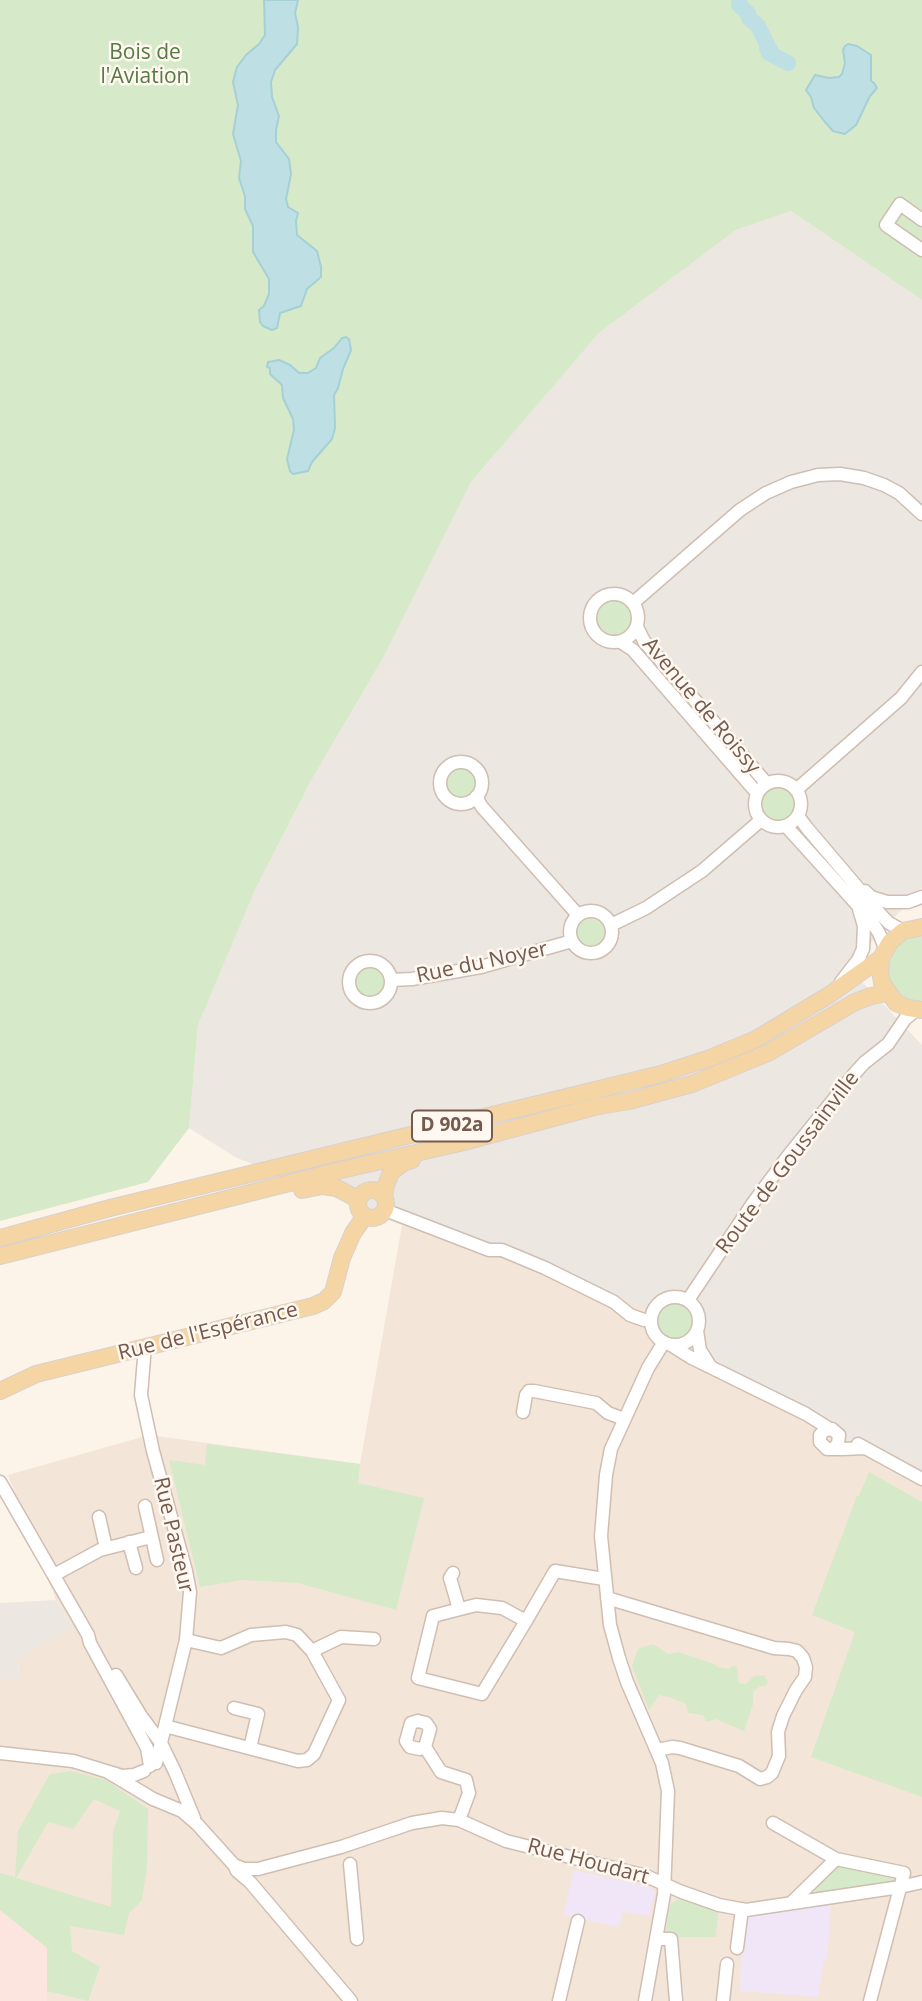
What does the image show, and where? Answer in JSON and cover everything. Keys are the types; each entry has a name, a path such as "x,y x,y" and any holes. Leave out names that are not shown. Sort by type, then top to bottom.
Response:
{"main road":[{"path":"916,925 890,942 883,953 880,971 882,983 892,998 919,1010"},
{"name":"D 902a","path":"0,1238 110,1208 661,1074 710,1058 755,1039 829,995 883,953"},
{"name":"D 902a","path":"0,1256 692,1084 768,1053 855,1002 871,996 892,998"},
{"path":"384,1203 377,1191 368,1191 361,1196 359,1209 365,1216 379,1216 384,1203 391,1172 405,1162 464,1142"},
{"path":"217,1202 262,1198 322,1186 337,1188 359,1200"},
{"name":"Rue de l'Espérance","path":"0,1391 36,1374 313,1306 324,1301 334,1292 342,1258 353,1233 365,1216"}],"street":[{"path":"922,220 900,204 886,225 922,250"},
{"path":"633,603 740,510 791,482 818,475 840,474 864,478 899,493 922,513"},
{"path":"609,595 622,596 633,603 637,610 637,627 628,638 613,643 599,637 594,631 591,623 592,609 609,595"},
{"name":"Avenue de Roissy","path":"637,627 644,641 762,789"},
{"name":"Avenue de Roissy","path":"621,642 633,650 762,789"},
{"path":"796,790 901,698 922,672"},
{"path":"779,781 796,790 801,803 795,820 786,826 772,827 761,820 755,807 762,789 779,781"},
{"path":"476,797 489,816 578,915"},
{"path":"798,816 889,923 916,925"},
{"path":"611,925 646,908 702,871 761,820"},
{"path":"786,826 870,919 879,933 883,953"},
{"path":"849,877 871,897 887,902 908,902 922,897"},
{"path":"829,995 858,960 863,949 864,926 859,909"},
{"path":"597,912 608,919 611,925 609,944 599,952 586,953 575,947 570,927 578,915 597,912"},
{"name":"Rue du Noyer","path":"391,980 412,979 504,962 572,941"},
{"path":"892,998 897,1032"},
{"name":"Route de Goussainville","path":"688,1300 788,1156 855,1073 888,1044 905,1019 919,1010"},
{"path":"384,1203 489,1250 502,1251 545,1268 614,1302 630,1315 651,1320"},
{"path":"711,1366 700,1350 698,1313 694,1306 680,1297 672,1297 657,1305 651,1320 654,1333 664,1347 711,1366 922,1479"},
{"path":"645,2001 664,1894 668,1791 657,1750 622,1671 610,1625 601,1536 611,1449 624,1419 664,1347 687,1342 697,1331"},
{"name":"Rue Pasteur","path":"145,1346 141,1395 190,1592 186,1640 165,1726 150,1767"},
{"path":"523,1412 526,1395 529,1391 534,1391 596,1403 608,1413 624,1419"},
{"path":"800,1412 827,1446"},
{"path":"827,1446 820,1435 825,1430 834,1432"},
{"path":"827,1446 838,1444 834,1432"},
{"path":"827,1446 865,1447"},
{"path":"0,1482 89,1635 95,1640 160,1743 197,1824"},
{"path":"145,1506 157,1560"},
{"path":"99,1517 106,1548"},
{"path":"54,1575 106,1548 151,1537"},
{"path":"130,1542 136,1569"},
{"path":"526,1621 502,1608 476,1605 433,1616 418,1678 482,1694 526,1621 555,1572 604,1579"},
{"path":"453,1573 450,1578 459,1609"},
{"path":"607,1598 774,1648 797,1651 806,1667 805,1677 783,1716 779,1732 779,1756 772,1773 767,1777 760,1779 739,1766 680,1748 657,1750"},
{"path":"165,1726 298,1761 307,1760 314,1755 339,1700 312,1651 297,1635 285,1632 251,1635 222,1648 186,1640"},
{"path":"0,1753 73,1761 122,1776 134,1775 150,1767 162,1763 175,1775 177,1787 170,1797 153,1798 144,1792 141,1782 150,1767 147,1748 90,1643 89,1635"},
{"path":"312,1651 341,1637 374,1639"},
{"path":"234,1708 258,1714 250,1748"},
{"path":"425,1747 442,1772 466,1780 469,1793 459,1819"},
{"path":"108,1772 182,1811 197,1824 351,2001"},
{"name":"Rue Houdart","path":"234,1865 244,1869 258,1869 350,1844 412,1823 442,1818 459,1819 506,1841 646,1876 706,1901 742,1909 922,1882"},
{"path":"773,1823 836,1859 904,1873 870,2001"},
{"path":"350,1844 349,1864 357,1939"},
{"path":"791,1903 836,1859"},
{"path":"250,1882 258,1869"},
{"path":"737,1948 742,1909"},
{"path":"559,2001 578,1921"},
{"path":"656,1939 671,1939 676,2001"},
{"path":"723,2001 727,1964"}],"shaded area":[{"path":"791,211 922,300 922,888 848,967 922,1045 922,1479 716,1364 640,1306 543,1266 402,1225 235,1157 189,1128 198,1025 251,898 309,784 383,658 471,482 599,333 736,230"},
{"path":"402,1225 543,1266 640,1306 716,1364 922,1479 922,2001 47,2001 47,1948 0,1910 0,1680 19,1680 18,1659 73,1627 56,1600 8,1475 149,1435 360,1464"},
{"path":"56,1600 73,1627 18,1659 19,1680 0,1680 0,1603"},
{"path":"574,1870 650,1887 655,1892 649,1916 623,1912 619,1927 563,1915"},
{"path":"831,1903 827,1959 824,1960 818,1997 740,1991 741,1952 745,1946 747,1914"},
{"path":"0,1910 47,1948 47,2001 0,2001"}],"green space":[{"name":"Bois de l'Aviation","path":"0,0 922,0 922,300 791,211 736,230 599,333 471,482 383,658 309,784 254,892 198,1025 189,1128 148,1182 0,1221"},
{"path":"615,601 628,606 633,619 628,632 615,637 602,632 597,619 602,606"},
{"path":"461,767 472,771 476,782 472,793 461,797 450,793 446,782 450,771"},
{"path":"778,788 790,794 796,806 790,818 778,824 766,818 760,806 766,794"},
{"path":"591,919 601,923 605,933 601,943 591,947 581,943 577,933 581,923"},
{"path":"922,933 922,1005 904,1002 888,985 885,962 897,941"},
{"path":"370,966 381,970 385,981 381,992 370,996 359,992 355,981 359,970"},
{"path":"676,1303 689,1308 694,1321 689,1334 676,1339 663,1334 658,1321 663,1308"},
{"path":"207,1444 360,1464 358,1483 424,1498 396,1610 298,1583 242,1580 200,1587 169,1460 205,1465"},
{"path":"869,1472 922,1502 922,1797 811,1757 855,1632 812,1615 857,1496"},
{"path":"653,1644 668,1654 678,1652 717,1667 737,1667 739,1683 746,1684 754,1676 764,1675 768,1682 766,1686 760,1686 753,1692 753,1704 744,1731 716,1719 707,1722 703,1715 688,1713 686,1704 669,1697 659,1695 649,1710 632,1666 638,1649"},
{"path":"71,1771 106,1780 148,1809 147,1868 142,1900 129,1913 124,1935 70,1926 72,1951 100,1967 88,2001 47,1991 47,1948 0,1910 0,1873 15,1877 18,1831 50,1774","holes":["94,1799 120,1811 113,1832 111,1907 16,1878 48,1822 73,1829"]},
{"path":"840,1862 901,1874 898,1882 817,1894 813,1888"},
{"path":"682,1897 716,1908 716,1937 665,1937 670,1905"}],"water":[{"path":"264,0 298,0 295,13 297,44 275,70 271,82 272,97 279,116 276,142 289,159 291,174 286,199 288,207 298,213 297,235 317,251 321,267 321,277 307,289 301,306 280,313 277,328 272,330 260,322 259,310 264,306 269,294 269,279 253,252 253,226 245,209 245,196 239,178 241,161 233,134 238,105 233,82 237,67 265,35"},
{"path":"848,44 871,55 871,81 877,88 870,96 856,125 845,134 833,131 825,122 814,108 806,90 815,75 829,78 842,74 845,63 843,50"},
{"path":"346,337 351,350 334,395 335,428 332,439 312,462 308,471 293,474 287,459 294,430 293,419 283,398 282,385 270,374 268,362 279,360 299,373 308,373 316,368 320,358"}],"waterway":[{"path":"739,0 739,5 758,26 767,48 770,49 769,53 788,63"}]}
